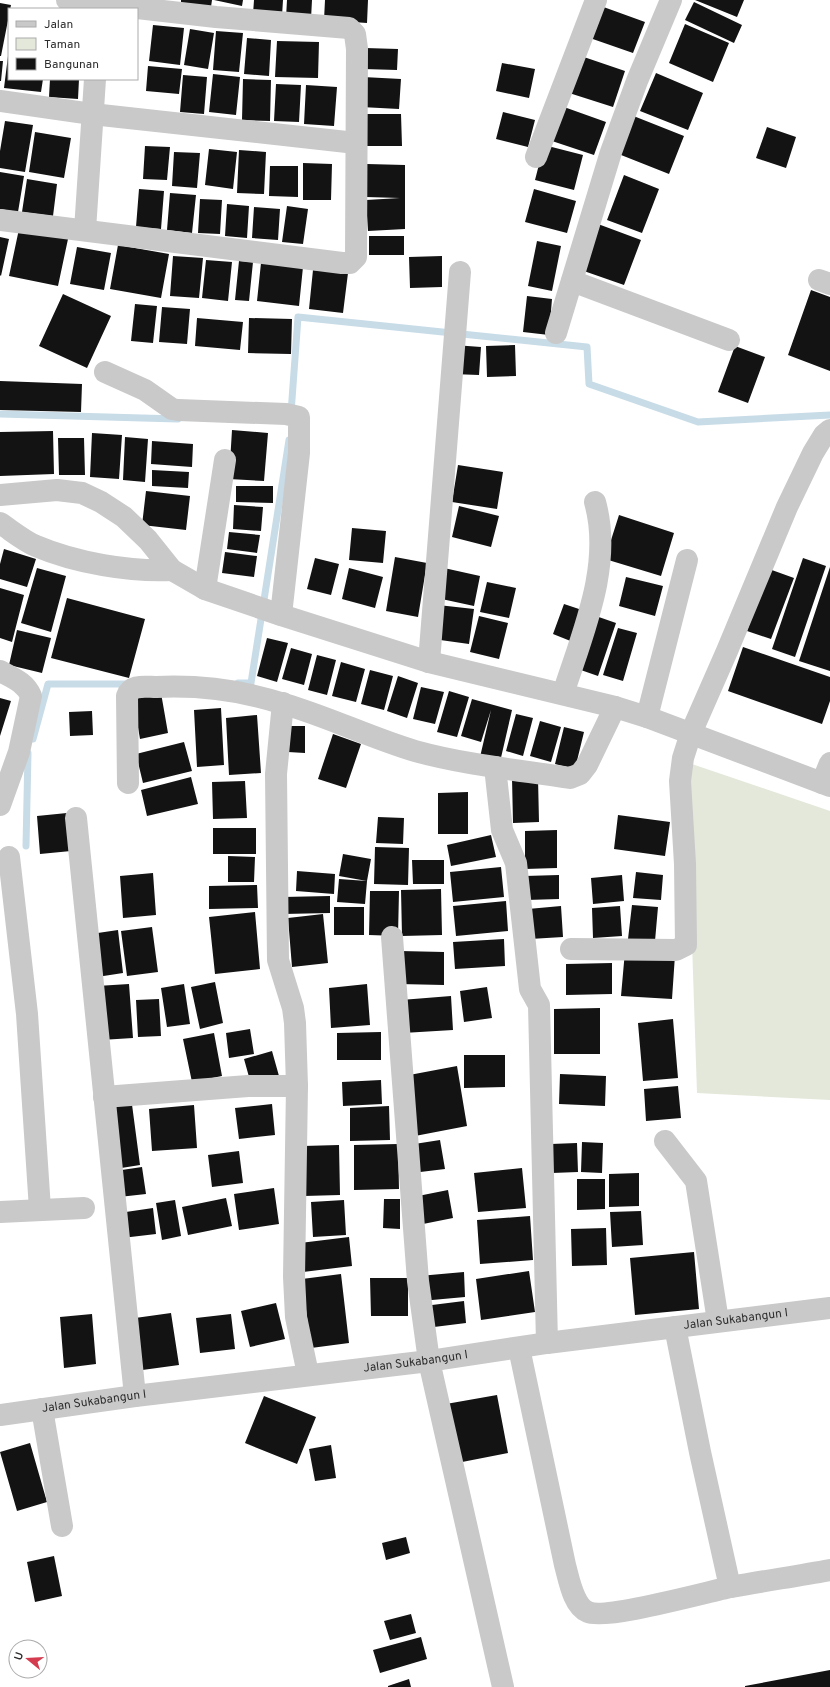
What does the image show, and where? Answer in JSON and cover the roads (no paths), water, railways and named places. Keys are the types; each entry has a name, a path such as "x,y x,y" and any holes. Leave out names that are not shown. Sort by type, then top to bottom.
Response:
{"street":[{"path":"68,0 113,8"},
{"path":"536,157 596,0"},
{"path":"556,333 611,152 637,81 671,0"},
{"path":"0,220 342,263 350,263 356,257 357,49 355,34 349,28 138,10"},
{"path":"85,230 94,80"},
{"path":"0,101 92,114 356,143"},
{"path":"429,662 460,272"},
{"path":"572,281 729,340"},
{"path":"105,372 145,390 172,409 292,415 300,422 299,453 267,611"},
{"path":"571,949 676,950 686,945 685,864 680,781 683,758 690,733 727,651 787,507 813,452 824,435 830,430"},
{"path":"205,589 225,460"},
{"path":"0,495 57,490 82,493 124,517 148,540 172,570 205,589 267,611 429,662 615,707 647,717 826,784 830,763"},
{"path":"563,694 592,601 598,574 601,537 599,517 595,502"},
{"path":"0,523 36,546 73,558 148,571 172,570"},
{"path":"647,717 687,560"},
{"path":"0,671 21,682 28,688 31,696 19,752 0,804"},
{"path":"128,783 127,696 131,689 136,688 167,686 205,688 283,703 416,751 495,767 570,778 576,777 587,765 615,707"},
{"path":"283,703 276,774 278,960 293,1008 295,1023 297,1086 294,1276 296,1317 308,1374"},
{"path":"495,767 502,830 516,863 530,989 539,1005 547,1343"},
{"path":"76,818 135,1396"},
{"path":"9,857 27,1014 40,1209"},
{"path":"392,937 418,1281 429,1361 503,1687"},
{"path":"104,1097 248,1086 297,1086"},
{"path":"665,1141 696,1181 718,1321"},
{"path":"0,1212 84,1208"},
{"name":"Jalan Sukabangun I","path":"0,1414 308,1374 429,1361 547,1343 830,1308"},
{"path":"676,1327 700,1452 730,1587"},
{"path":"519,1348 564,1564 580,1607 595,1614 672,1600 730,1587 830,1570"},
{"path":"42,1409 62,1526"}],"waterway":[{"path":"291,413 298,317 587,347 589,384 698,422 830,415"},
{"path":"0,414 178,419"},
{"path":"238,683 251,683 289,440"},
{"path":"33,739 48,684 131,684"},
{"path":"26,846 28,753"}]}
